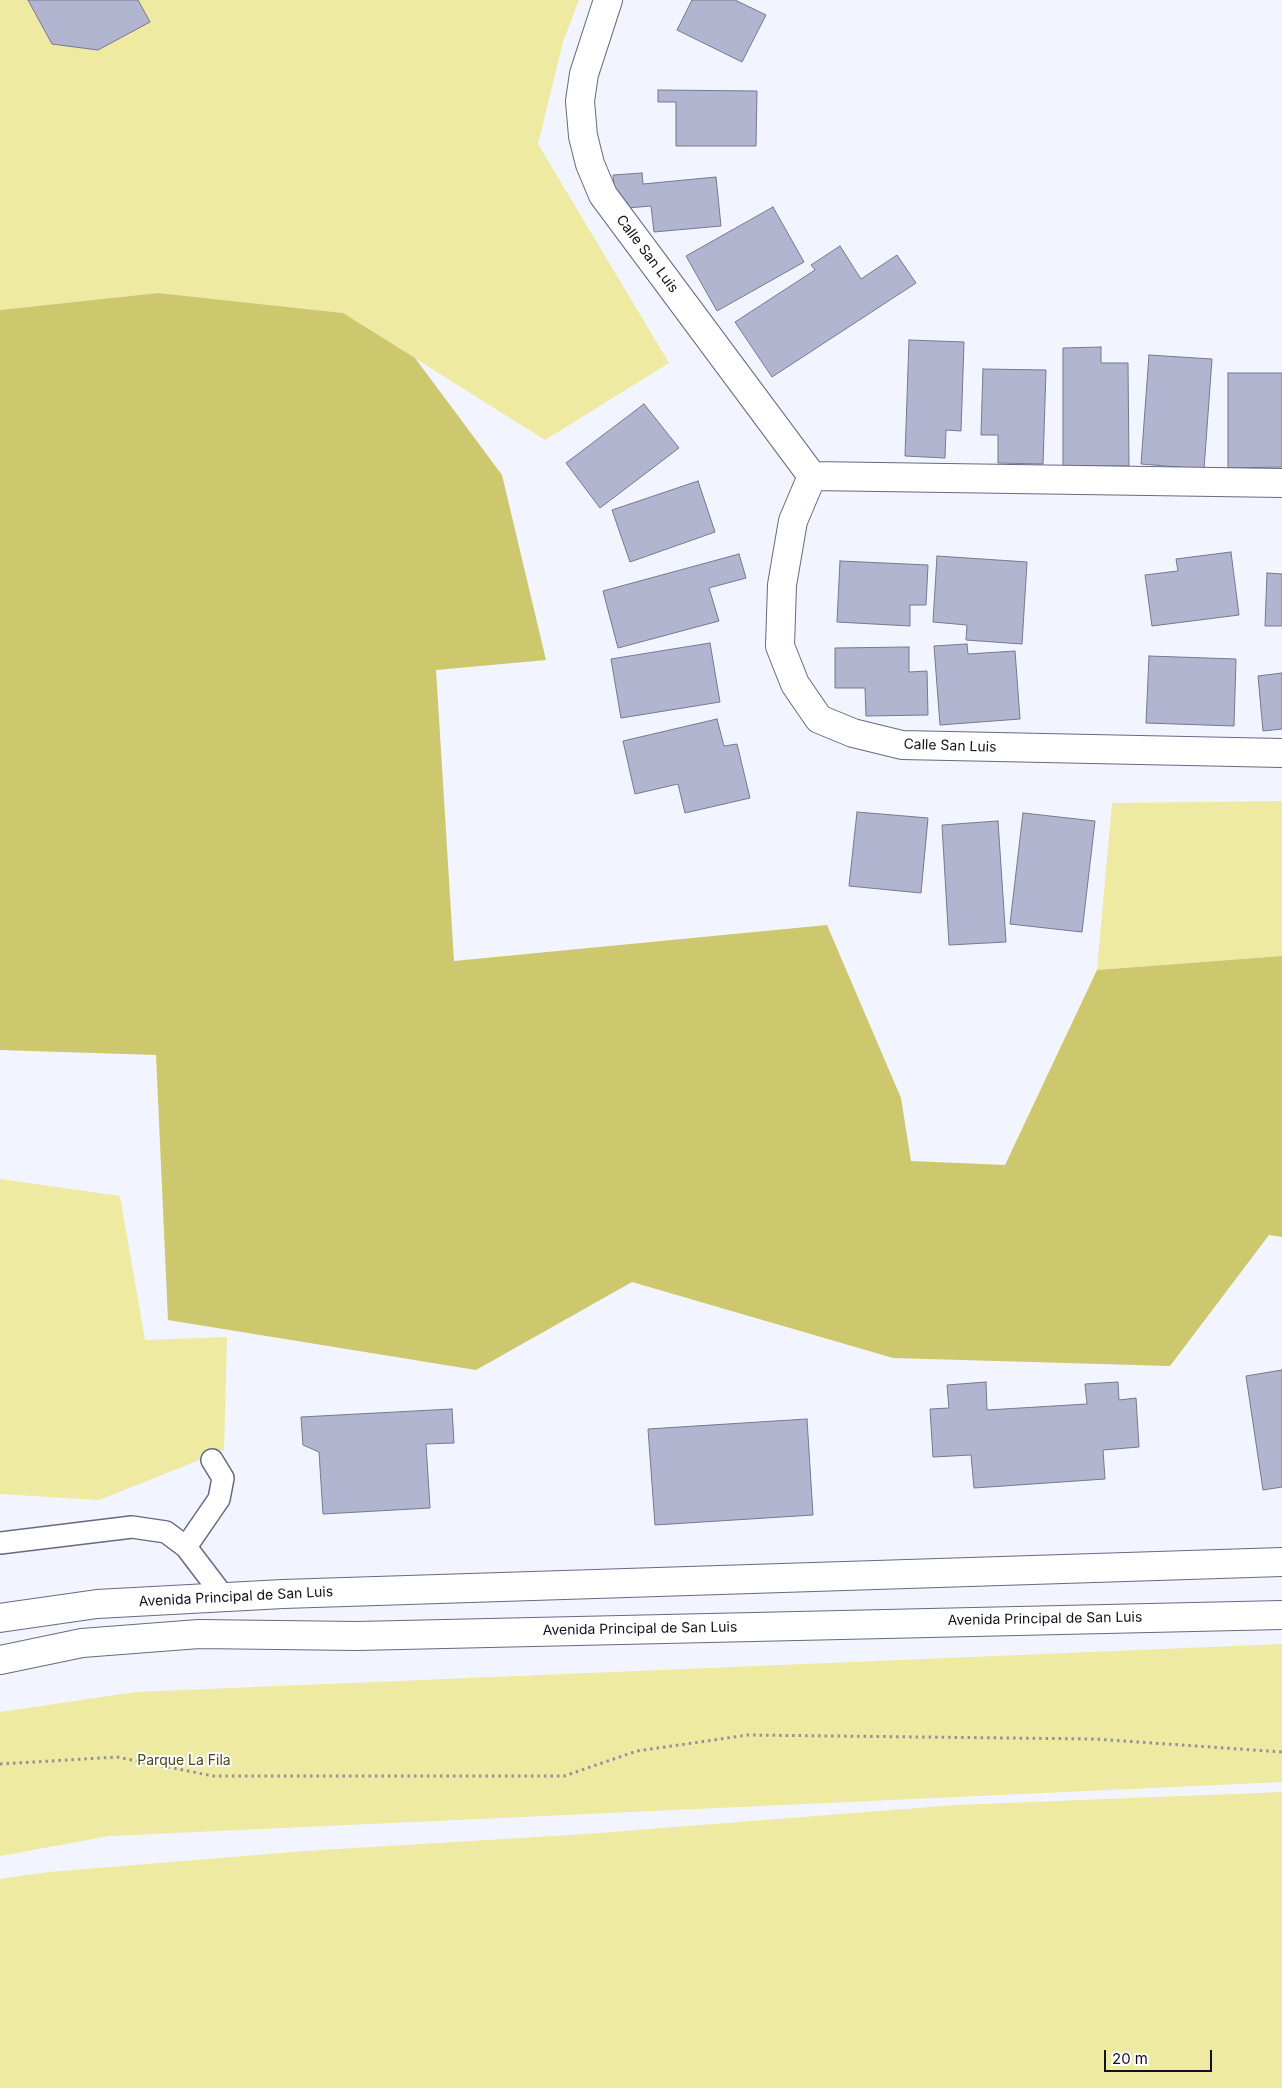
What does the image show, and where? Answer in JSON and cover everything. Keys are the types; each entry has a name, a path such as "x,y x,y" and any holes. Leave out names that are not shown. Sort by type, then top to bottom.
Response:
{"street":[{"name":"Calle San Luis","path":"608,0 584,74 580,101 590,164 603,195 812,476 793,521 782,585 780,646 795,684 820,719 853,733 902,745 1282,753"},
{"path":"812,476 1282,483"},
{"name":"Avenida Principal de San Luis","path":"0,1618 97,1604 224,1597 1282,1562"},
{"name":"Avenida Principal de San Luis","path":"0,1660 82,1643 199,1634 357,1636 1282,1615"}],"lane":[{"path":"186,1547 219,1499 223,1478 212,1460"},
{"path":"0,1544 132,1526 166,1532 186,1547 224,1597"}],"path":[{"path":"0,1764 116,1757 213,1776 564,1776 637,1751 748,1735 1095,1739 1282,1752"}],"green space":[{"path":"0,0 579,0 563,42 538,144 669,363 545,440 343,313 158,293 0,310"},
{"path":"1282,801 1282,956 1097,970 1112,803"},
{"path":"0,1179 120,1196 145,1340 227,1337 224,1450 99,1500 0,1494"},
{"name":"Parque La Fila","path":"1282,1644 1282,1782 109,1836 0,1856 0,1712 136,1692"},
{"path":"1282,1792 1282,2088 0,2088 0,1879 49,1872 306,1851 586,1834 956,1805"}],"shaded area":[{"path":"158,293 343,313 415,358 502,475 546,660 436,670 454,961 827,925 901,1098 911,1161 1005,1165 1097,970 1282,956 1282,1237 1269,1235 1170,1366 893,1358 632,1282 476,1370 168,1320 156,1055 0,1050 0,310"}],"building":[{"path":"28,0 138,0 150,22 98,50 52,44"},
{"path":"692,0 735,0 766,15 742,62 677,30"},
{"path":"658,90 757,91 756,146 676,146 676,102 658,102"},
{"path":"642,173 643,184 716,177 721,226 654,232 651,206 616,209 613,175"},
{"path":"773,207 804,262 717,311 686,256"},
{"path":"840,246 861,279 897,255 916,283 772,377 735,322 815,270 811,265"},
{"path":"909,340 964,342 961,431 946,430 945,458 905,456"},
{"path":"1101,347 1101,363 1128,363 1129,466 1063,466 1063,348"},
{"path":"1149,355 1212,359 1204,469 1141,464"},
{"path":"983,369 1046,370 1043,464 998,463 998,435 981,435"},
{"path":"1228,373 1282,373 1282,467 1228,468"},
{"path":"644,404 679,448 600,508 566,463"},
{"path":"698,481 715,532 630,562 612,510"},
{"path":"1231,552 1239,615 1152,626 1145,575 1178,571 1176,559"},
{"path":"739,554 746,578 709,588 719,621 618,648 603,591"},
{"path":"937,556 1027,562 1022,644 966,640 967,625 933,622"},
{"path":"840,561 928,565 926,605 910,605 910,626 837,622"},
{"path":"1267,573 1282,574 1282,626 1265,626"},
{"path":"710,643 720,702 621,718 611,659"},
{"path":"967,644 968,654 1015,651 1020,719 940,725 934,646"},
{"path":"909,647 909,672 927,671 928,715 866,716 865,688 835,688 835,648"},
{"path":"1149,656 1236,659 1234,726 1146,723"},
{"path":"1282,673 1282,729 1263,731 1258,676"},
{"path":"717,719 724,746 737,744 750,798 685,813 678,784 635,794 623,741"},
{"path":"857,812 928,818 921,893 849,886"},
{"path":"1023,813 1095,821 1082,932 1010,924"},
{"path":"998,821 1006,942 949,945 942,825"},
{"path":"1282,1370 1282,1487 1263,1490 1246,1376"},
{"path":"986,1382 987,1410 1087,1404 1085,1384 1118,1382 1119,1400 1136,1398 1139,1447 1103,1450 1105,1479 974,1488 971,1455 933,1457 930,1409 949,1408 947,1385"},
{"path":"452,1409 454,1443 426,1444 430,1508 323,1514 319,1452 303,1445 301,1417"},
{"path":"807,1419 813,1515 655,1525 648,1429"}]}
